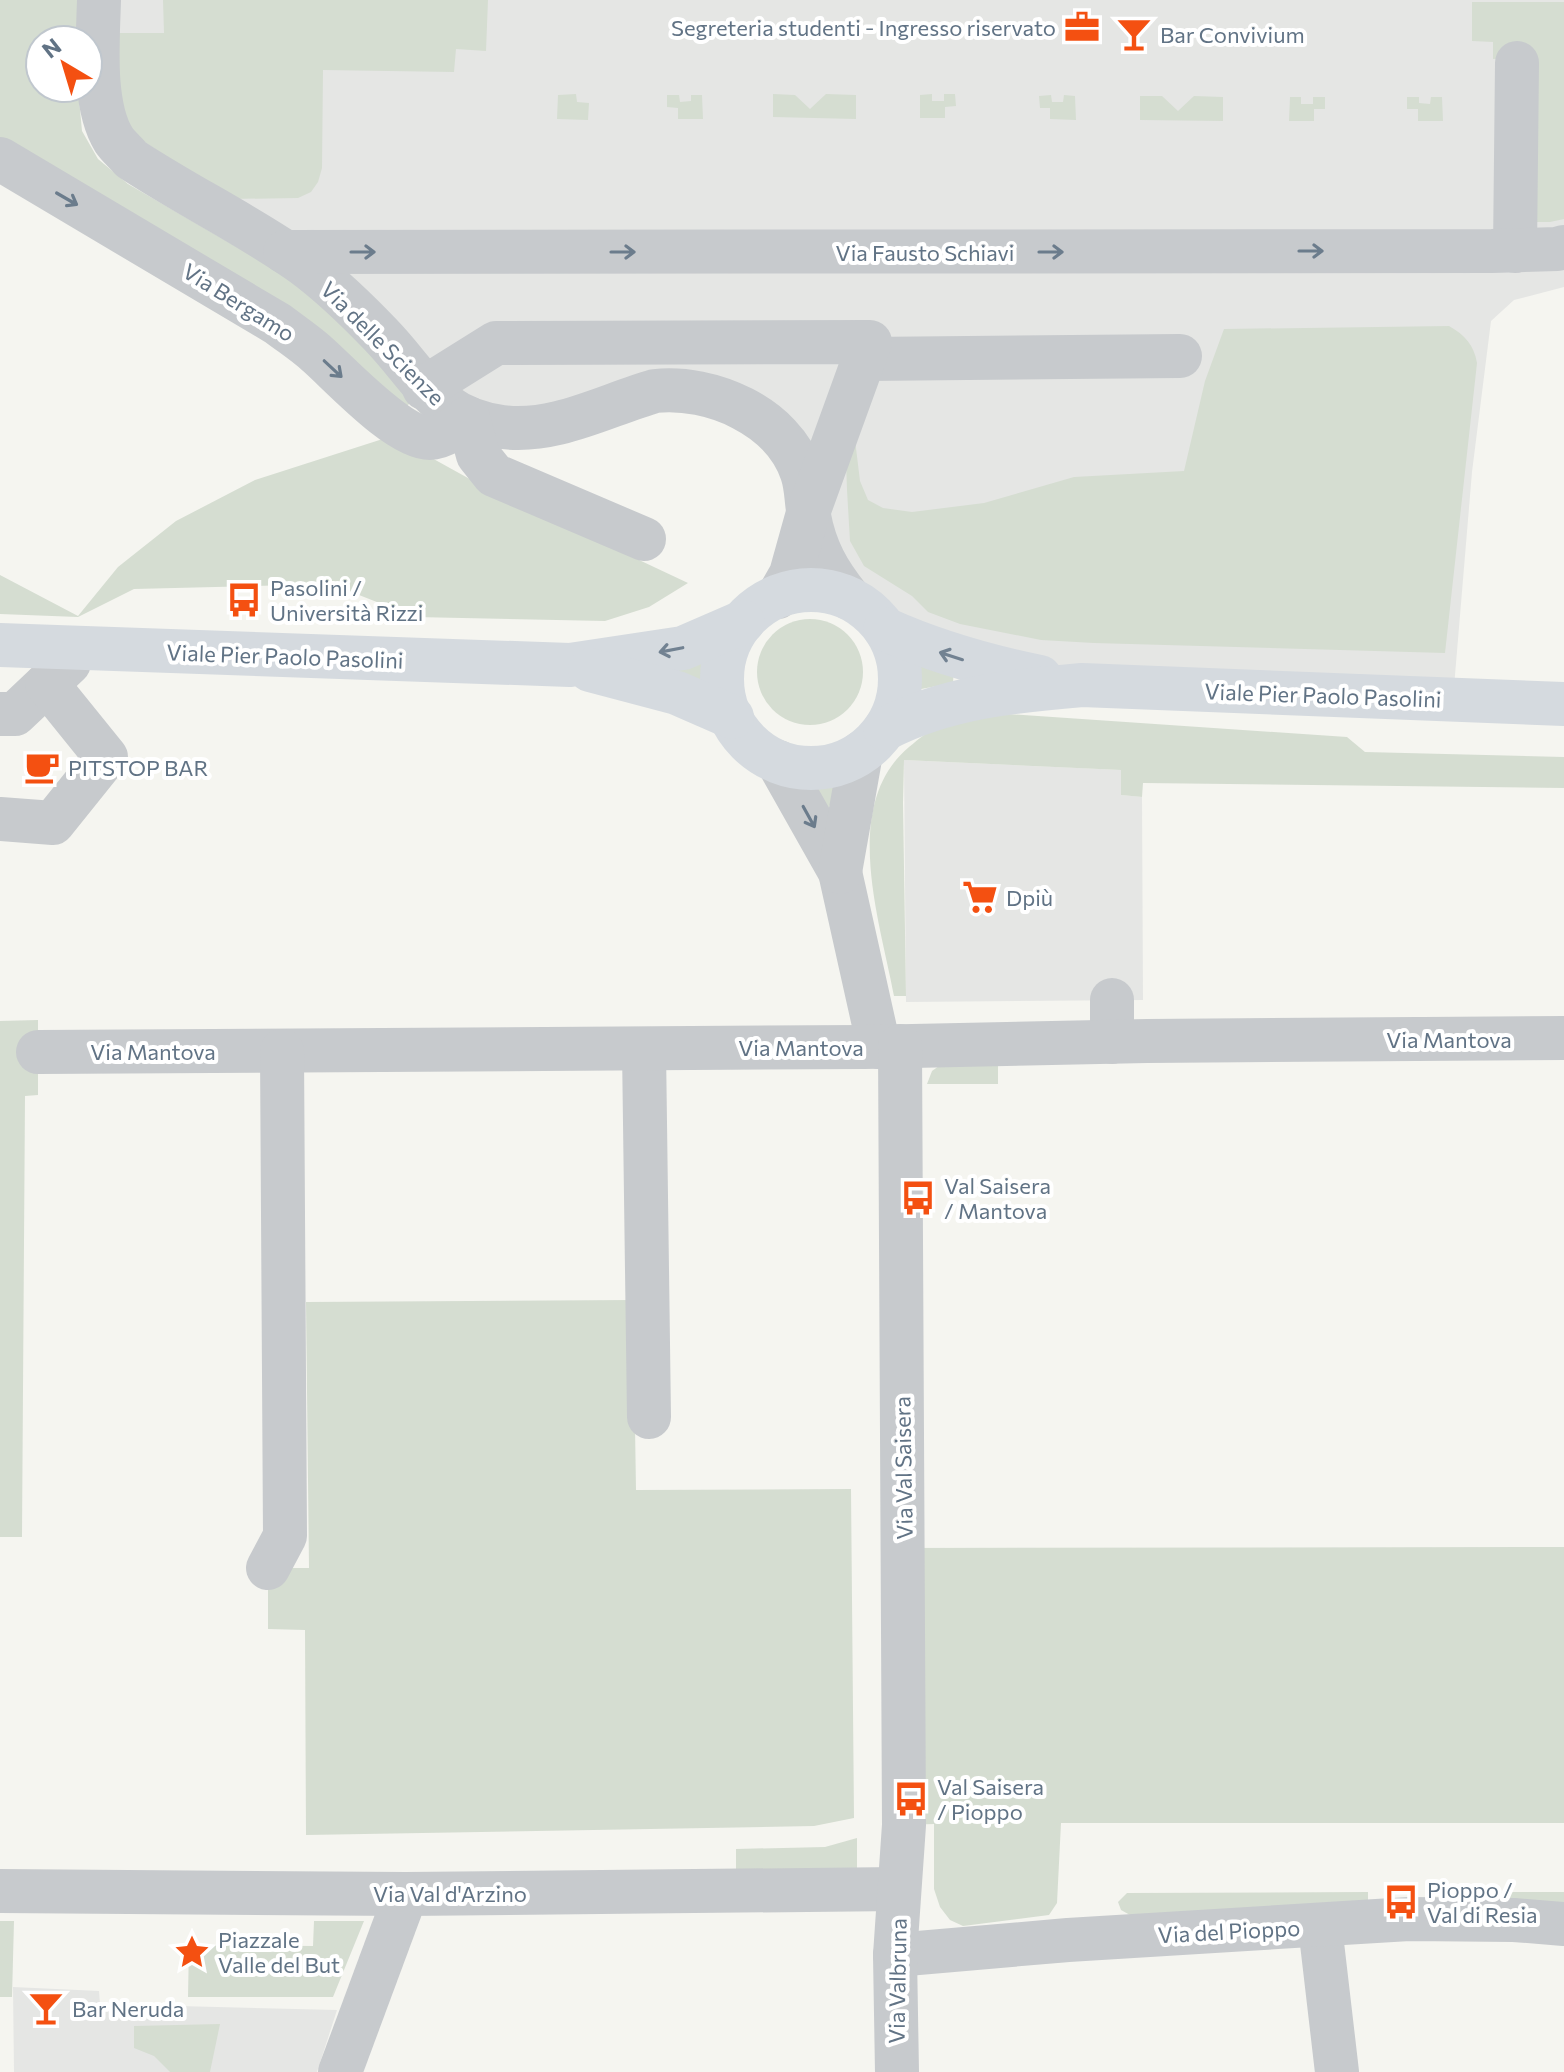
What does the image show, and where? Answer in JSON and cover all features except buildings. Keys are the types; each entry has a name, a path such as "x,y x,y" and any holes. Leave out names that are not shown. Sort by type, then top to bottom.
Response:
{"main road":[{"path":"817,590 849,598 867,609 885,629 898,657 901,680 896,709 873,741 835,766 809,769 778,762 754,748 737,729 723,691 725,655 743,622 762,605 778,597 817,590"},
{"name":"Viale Pier Paolo Pasolini","path":"0,645 570,665 683,648 743,622"},
{"name":"Viale Pier Paolo Pasolini","path":"885,629 975,663 1082,685"},
{"name":"Viale Pier Paolo Pasolini","path":"570,665 677,693 732,717"},
{"name":"Viale Pier Paolo Pasolini","path":"873,741 909,717 967,700 1008,691 1082,685 1564,704"}],"street":[{"name":"Via delle Scienze","path":"99,0 100,92 105,119 114,140 131,159 285,252 315,274 371,325 424,388 450,410 468,418 501,427 536,427 558,423 655,391 689,390 708,394 746,410 760,419 785,445 801,470 818,553 849,598"},
{"path":"1515,251 1517,63"},
{"name":"Via Bergamo","path":"0,159 278,324 315,351 374,407 410,432 430,438 450,431 468,418"},
{"name":"Via Fausto Schiavi","path":"285,252 1515,251 1564,247"},
{"path":"424,388 496,343 870,342 808,513"},
{"path":"866,359 1180,356"},
{"path":"468,418 478,455 494,475 644,539"},
{"name":"Via delle Scienze","path":"778,597 791,574 808,513"},
{"path":"0,714 15,714 84,649"},
{"path":"0,819 53,823 106,757 47,684"},
{"path":"840,872 873,741"},
{"path":"778,762 840,872 889,1046"},
{"name":"Via Mantova","path":"38,1052 889,1046 1112,1021 1564,1038"},
{"name":"Via Val Saisera","path":"889,1046 905,1640 904,1825 899,1889"},
{"path":"644,1049 649,1417"},
{"path":"268,1568 285,1536 282,1051"},
{"name":"Via Val d'Arzino","path":"0,1891 406,1894 899,1889"},
{"name":"Via Valbruna","path":"897,2072 895,1955 899,1889"},
{"path":"340,2072 406,1894"},
{"name":"Via del Pioppo","path":"895,1955 1068,1940 1409,1919 1564,1924"},
{"path":"1320,1926 1337,2072"}],"shaded area":[{"path":"0,0 77,0 77,24 24,24 24,104 79,104 82,131 98,159 128,184 299,283 371,353 411,402 407,406 0,142"},
{"path":"99,0 1564,0 1564,287 1514,300 1491,321 1472,472 1453,699 1082,685 879,621 849,598 807,493 726,400 501,427 305,266 104,58 104,24 99,24"},
{"path":"163,0 488,0 486,51 456,49 454,72 323,70 322,168 311,192 298,198 230,199 134,135 123,116 112,33 164,33"},
{"path":"1472,2 1564,2 1564,219 1517,222 1518,58 1493,59 1493,42 1472,41"},
{"path":"576,94 577,102 589,103 588,120 557,119 558,95"},
{"path":"773,94 795,95 810,109 826,94 856,95 856,119 773,117"},
{"path":"932,94 932,101 944,101 944,94 955,94 956,106 945,107 945,118 920,118 920,95"},
{"path":"667,95 679,95 680,102 691,101 691,95 702,95 703,119 678,119 678,108 667,107"},
{"path":"1051,95 1052,102 1063,102 1064,95 1075,96 1076,120 1050,119 1050,108 1040,108 1039,96"},
{"path":"1140,96 1162,96 1178,111 1194,96 1223,97 1223,121 1140,120"},
{"path":"1290,97 1301,97 1301,104 1313,104 1313,97 1325,97 1325,109 1314,109 1314,121 1289,121"},
{"path":"1407,97 1419,97 1419,103 1430,104 1431,97 1442,97 1443,121 1418,121 1418,109 1407,109"},
{"path":"1449,326 1468,341 1477,363 1445,653 1041,640 960,624 928,612 912,596 864,566 850,541 846,460 855,440 860,481 868,500 883,508 912,512 984,503 1074,477 1184,471 1205,381 1224,329"},
{"path":"392,436 486,488 688,583 649,607 605,621 415,617 331,584 134,589 78,617 0,614 0,575 78,616 118,567 176,521 255,480"},
{"path":"810,619 830,623 848,634 859,652 863,672 859,692 848,710 830,721 810,725 790,721 772,710 761,692 757,672 761,652 772,634 790,623"},
{"path":"711,650 707,668 708,687 657,661"},
{"path":"917,653 954,666 953,683 916,690"},
{"path":"992,713 1347,737 1365,752 1564,757 1564,788 1143,783 1142,797 1121,795 1121,770 904,760 906,996 894,996 870,865 870,831 876,800 888,771 925,734 950,722"},
{"path":"904,760 1122,770 1121,795 1142,797 1143,1000 906,1002"},
{"path":"843,773 827,812 813,776"},
{"path":"38,1020 38,1095 25,1096 22,1537 0,1537 0,1021"},
{"path":"998,1061 998,1084 927,1084 932,1071 939,1066"},
{"path":"633,1300 636,1490 851,1489 854,1818 814,1826 306,1835 305,1630 268,1629 268,1568 309,1568 306,1302"},
{"path":"1564,1547 1564,1823 1061,1823 1057,1903 1049,1915 963,1926 950,1920 940,1907 934,1889 934,1824 904,1825 905,1548"},
{"path":"857,1838 857,1872 736,1876 736,1849 825,1847"},
{"path":"1368,1892 1368,1901 1130,1915 1121,1910 1118,1902 1127,1893"},
{"path":"1462,1892 1564,1892 1564,1904 1463,1901"},
{"path":"0,1921 14,1921 12,1997 0,1997"},
{"path":"314,1921 364,1921 333,1997 188,1997 189,1945 313,1946"},
{"path":"13,1987 99,1991 100,2004 337,2010 317,2072 14,2072"},
{"path":"220,2024 210,2072 170,2072 154,2056 134,2048 134,2026"}],"place":[{"name":"Segreteria studenti - Ingresso riservato","path":"1082,27"},
{"name":"Bar Convivium","path":"1134,34"},
{"name":"Pasolini / Università Rizzi","path":"244,600"},
{"name":"PITSTOP BAR","path":"42,767"},
{"name":"Dpiù","path":"980,897"},
{"name":"Val Saisera / Mantova","path":"918,1198"},
{"name":"Val Saisera / Pioppo","path":"911,1799"},
{"name":"Pioppo / Val di Resia","path":"1401,1902"},
{"name":"Piazzale Valle del But","path":"192,1952"},
{"name":"Bar Neruda","path":"46,2008"}]}
